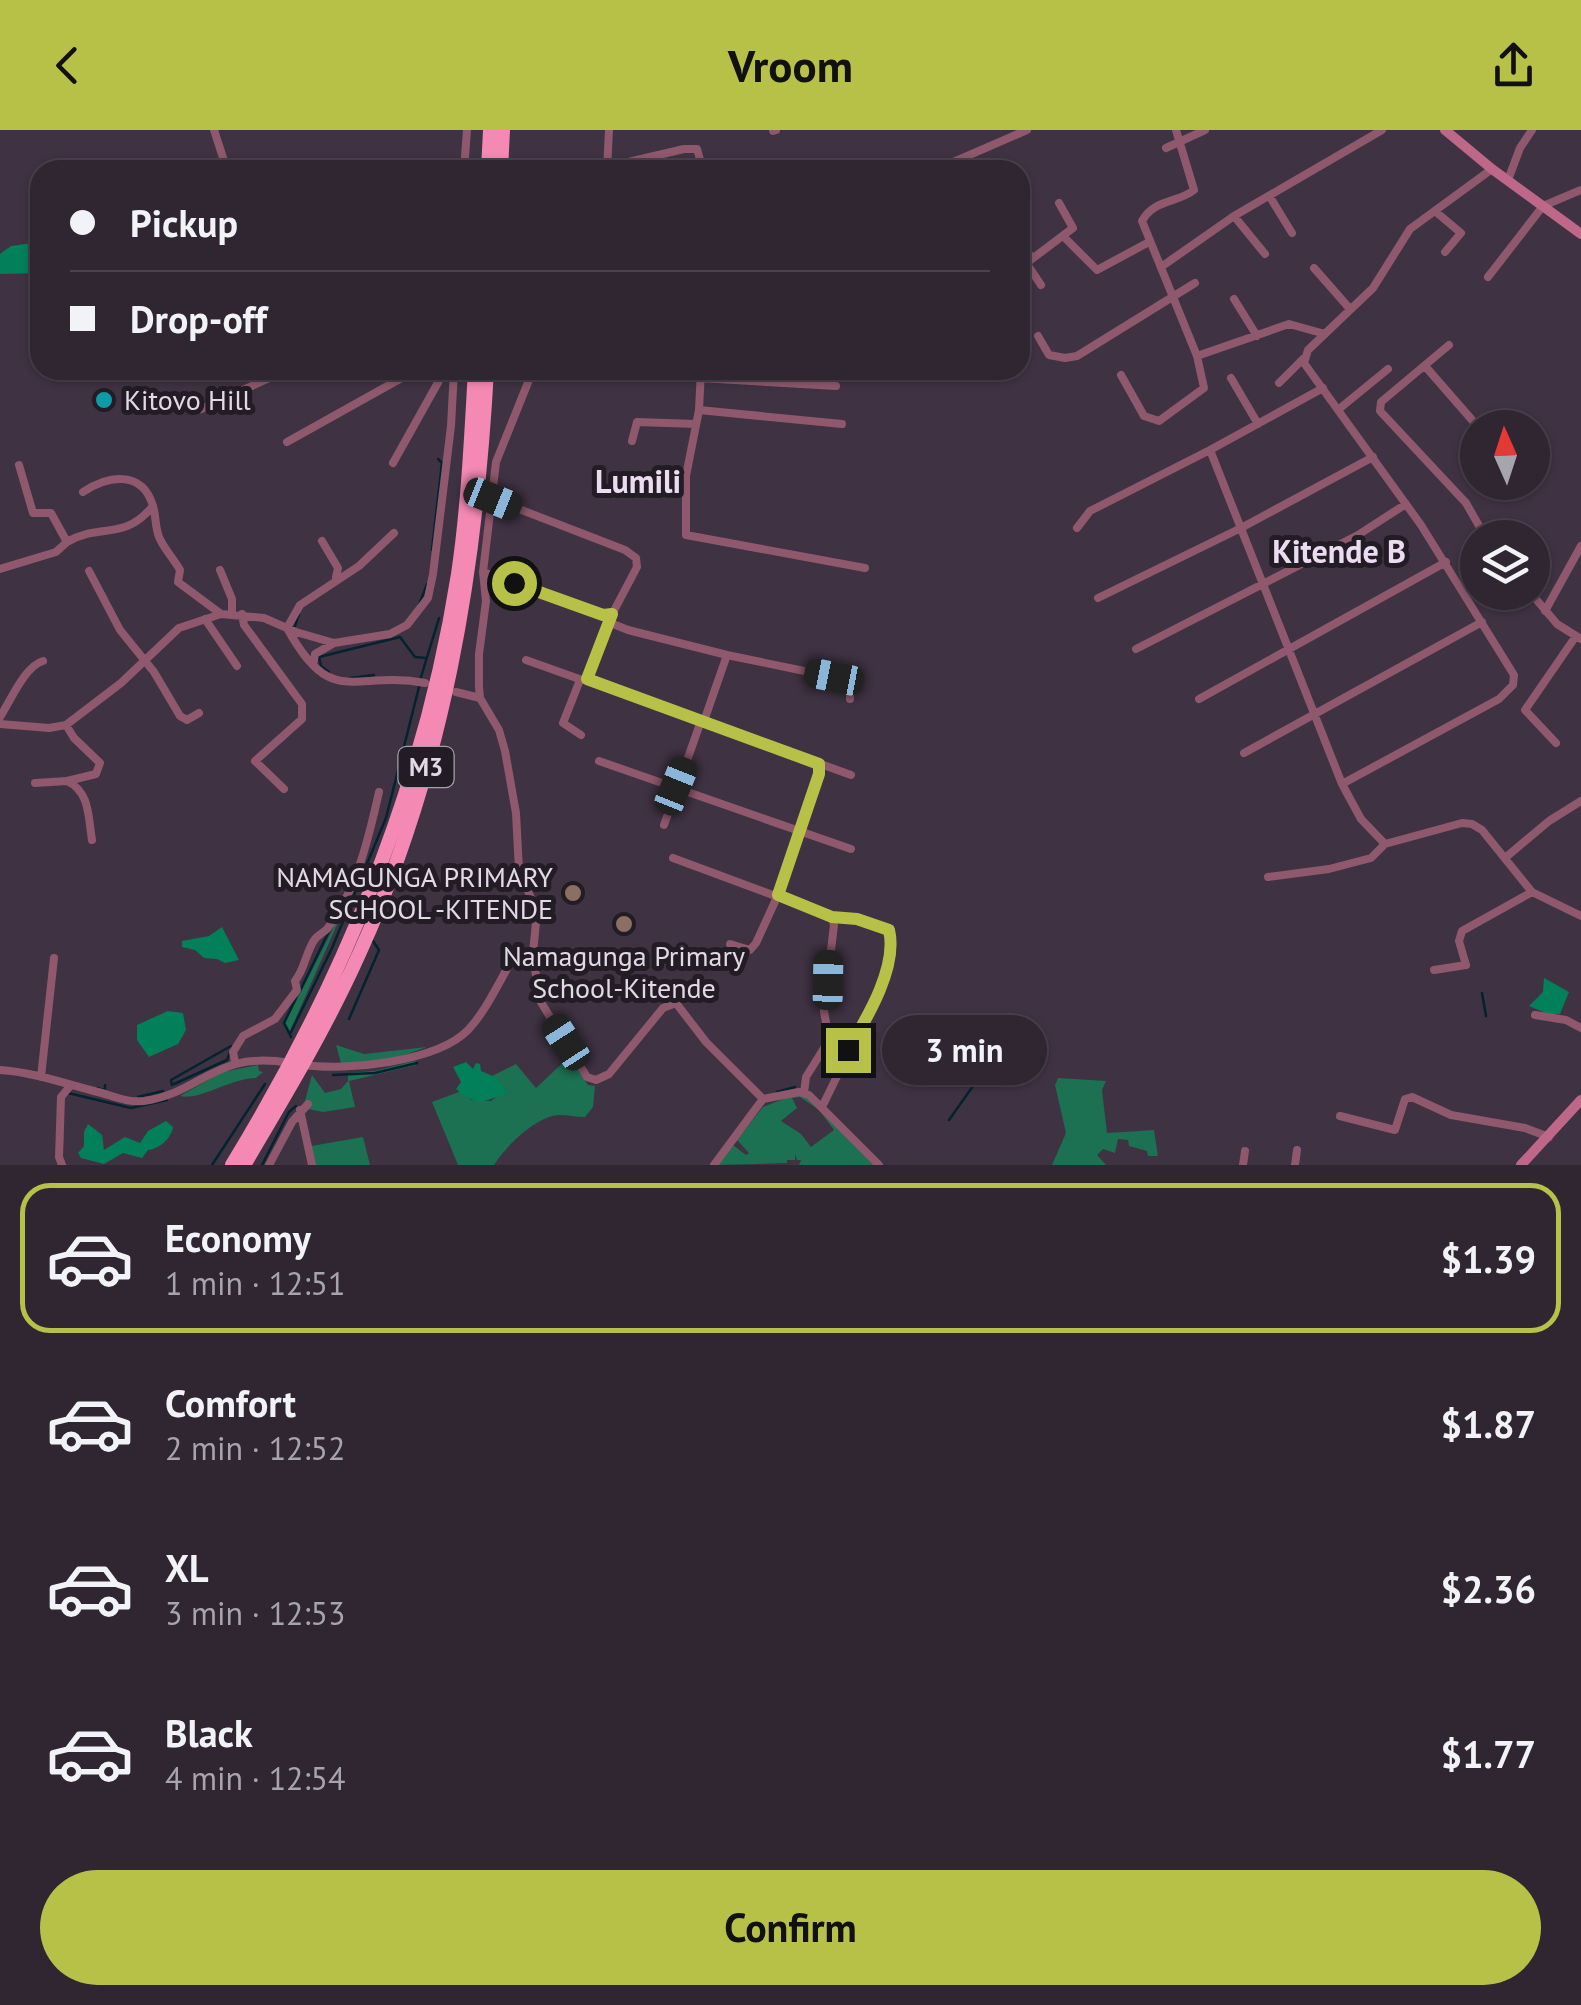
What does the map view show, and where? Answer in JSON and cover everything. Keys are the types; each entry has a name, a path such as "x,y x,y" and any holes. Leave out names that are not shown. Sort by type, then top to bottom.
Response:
{"highway":[{"path":"488,160 490,130"},
{"path":"502,160 503,130"},
{"name":"M3","path":"232,1165 332,982 407,792 435,687 457,576 474,380"},
{"name":"M3","path":"244,1165 355,964 414,812 447,689 469,578 482,470 486,380"}],"street":[{"path":"214,130 224,160"},
{"path":"465,160 467,130"},
{"path":"607,160 609,130"},
{"path":"958,160 1027,130"},
{"path":"1120,375 1144,416 1160,420 1204,388 1175,295 1148,242 1142,221 1161,203 1190,195 1194,190 1176,130"},
{"path":"1166,148 1205,130"},
{"path":"1161,268 1234,216 1382,130"},
{"path":"1444,130 1581,234"},
{"path":"1508,180 1520,148 1532,130"},
{"path":"639,160 684,149 697,149 701,160"},
{"path":"1279,383 1384,274 1406,233 1492,170"},
{"path":"1488,276 1543,206 1581,190"},
{"path":"1270,196 1292,233"},
{"path":"1030,261 1064,237 1072,226 1059,203"},
{"path":"1436,212 1461,233 1445,252"},
{"path":"1234,216 1265,254"},
{"path":"1064,237 1093,269 1101,270 1148,242"},
{"path":"1314,268 1350,309"},
{"path":"1030,270 1041,285"},
{"path":"1038,336 1049,355 1077,356 1196,283"},
{"path":"1234,300 1257,336"},
{"path":"1197,356 1294,324 1325,334"},
{"path":"1449,344 1381,402 1380,411 1466,502 1476,520"},
{"path":"1304,358 1306,368 1340,409 1446,562 1514,675 1513,686 1485,707 1342,784"},
{"path":"1424,366 1463,410"},
{"path":"1340,409 1388,369"},
{"path":"1232,378 1258,424"},
{"path":"201,409 265,380"},
{"path":"287,442 398,380"},
{"path":"393,463 439,380"},
{"path":"42,661 26,670 0,720 49,728 66,725 121,683 179,628 221,614 242,614 334,642 390,634 407,625 428,598 439,532 453,380"},
{"path":"529,380 498,455 479,654 480,698 500,730 516,814 519,870 537,912 533,953 539,1000 587,1077 596,1080 609,1074 663,1008 676,1003 706,1042 764,1099"},
{"path":"700,380 699,410 686,476 686,535 865,568"},
{"path":"768,380 836,386"},
{"path":"1077,528 1090,510 1323,388"},
{"path":"699,410 842,424"},
{"path":"632,441 637,422 696,424"},
{"path":"1210,450 1342,784 1361,819 1385,844"},
{"path":"1098,598 1373,457"},
{"path":"18,465 32,513 51,514 67,542"},
{"path":"82,492 110,478 130,479 147,493 160,538 180,570 178,582 221,614"},
{"path":"493,499 634,554 637,566 563,723 581,735"},
{"path":"1136,649 1358,534 1406,504"},
{"path":"0,569 56,552 86,532 136,525 153,506"},
{"path":"287,628 300,605 363,562 394,532"},
{"path":"322,541 338,568 336,579"},
{"path":"1556,743 1525,710 1578,638 1545,611 1581,546"},
{"path":"1199,699 1446,562"},
{"path":"220,570 232,599 232,614"},
{"path":"89,571 120,630 182,718 200,714"},
{"path":"484,572 603,615 628,630 842,679 850,684 850,698"},
{"path":"242,614 244,625 302,704 302,719 255,761 284,789"},
{"path":"205,619 236,666"},
{"path":"1244,753 1482,622"},
{"path":"287,628 313,665 334,681 425,682"},
{"path":"313,665 316,654 334,642"},
{"path":"664,824 727,655"},
{"path":"526,660 851,774"},
{"path":"456,692 480,698"},
{"path":"35,783 96,774 100,763 66,725"},
{"path":"599,761 851,849"},
{"path":"730,944 753,948 778,895 819,764"},
{"path":"67,781 85,796 92,840"},
{"path":"235,1062 233,1052 243,1036 275,1019 296,990 295,981 313,942 335,916 353,878 379,792"},
{"path":"1504,858 1581,800"},
{"path":"1268,877 1371,858 1385,844 1440,828 1472,824 1482,830 1532,892 1581,916"},
{"path":"674,858 832,917 857,919 889,930 892,950 888,972 822,1106"},
{"path":"1434,970 1466,965 1459,941 1462,931 1532,892"},
{"path":"804,1092 806,1077 829,1040 824,1013 832,917"},
{"path":"0,1070 21,1071 130,1101 167,1094 235,1062 260,1059 338,1068 370,1066 454,1041 476,1019 514,957 533,953"},
{"path":"41,1077 54,958"},
{"path":"1535,1014 1566,1020 1581,1028"},
{"path":"62,1165 62,1097 72,1085"},
{"path":"714,1165 764,1099 804,1092 879,1165"},
{"path":"1340,1116 1395,1130 1405,1099 1412,1097 1450,1115 1524,1128 1550,1137"},
{"path":"1521,1165 1581,1100"},
{"path":"269,1165 304,1107 312,1165"},
{"path":"1295,1165 1297,1150"},
{"path":"1243,1165 1245,1152"}],"green space":[{"path":"30,243 30,273 0,274 0,254 11,246"},
{"path":"352,891 290,1031 285,1023"},
{"path":"222,927 239,960 225,963 182,947 182,941 209,936"},
{"path":"1544,978 1569,992 1560,1014 1529,1006 1543,992"},
{"path":"168,1011 183,1013 186,1030 178,1044 149,1057 137,1040 137,1025"},
{"path":"336,1045 364,1054 427,1047 396,1058 345,1064 341,1063"},
{"path":"570,1056 588,1085 595,1086 593,1107 585,1117 551,1116 514,1141 494,1165 458,1165 432,1102 464,1090 471,1100 491,1101 506,1090 492,1076 516,1064 536,1088"},
{"path":"415,1061 416,1065 349,1081 355,1107 323,1112 303,1108 312,1075 325,1093 341,1089 348,1081 348,1073"},
{"path":"466,1062 473,1069 476,1063 480,1064 481,1071 495,1077 506,1094 476,1101 456,1089 461,1082 453,1067"},
{"path":"258,1065 263,1072 256,1078 180,1096 222,1072"},
{"path":"1058,1078 1106,1081 1102,1090 1107,1133 1154,1130 1158,1156 1148,1156 1147,1151 1129,1146 1128,1140 1118,1139 1115,1153 1103,1149 1097,1155 1106,1165 1052,1165 1066,1133 1055,1085"},
{"path":"796,1094 811,1099 875,1165 799,1165 801,1160 795,1154 795,1160 787,1163 717,1165 733,1145 746,1155 749,1153 737,1140 763,1107","holes":["800,1097 819,1110 834,1130 811,1147 801,1134 781,1121 797,1108 792,1098"]},
{"path":"166,1121 173,1127 170,1135 142,1158 123,1153 104,1164 81,1158 78,1153 84,1146 88,1124 102,1135 104,1150 125,1137 140,1143 148,1131"},
{"path":"363,1137 370,1165 314,1165 311,1146"}],"waterway":[{"path":"432,550 442,463 438,459"},
{"path":"419,605 427,584"},
{"path":"294,629 299,614"},
{"path":"421,677 439,618"},
{"path":"329,672 321,666 319,657 400,637 415,657 425,658"},
{"path":"350,678 374,675"},
{"path":"290,1034 332,948 386,818 419,687"},
{"path":"300,991 329,931"},
{"path":"349,1019 379,950 373,941"},
{"path":"1482,993 1486,1016"},
{"path":"291,1037 284,1023 296,998"},
{"path":"172,1085 171,1080 231,1046"},
{"path":"174,1084 227,1060 230,1052"},
{"path":"949,1120 978,1079 988,1057 995,1054"},
{"path":"333,1075 375,1073 417,1063"},
{"path":"212,1165 265,1084"},
{"path":"97,1088 105,1090 105,1085"},
{"path":"777,1092 795,1087"},
{"path":"138,1097 163,1091"},
{"path":"68,1093 131,1108 167,1100"},
{"path":"262,1165 289,1112 296,1106"}],"place":[{"name":"Kitovo Hill","path":"104,400"},
{"name":"NAMAGUNGA PRIMARY SCHOOL -KITENDE","path":"573,893"},
{"name":"Namagunga Primary School-Kitende","path":"624,924"}],"district":[{"name":"Lumili","path":"638,482"},
{"name":"Kitende B","path":"1339,552"}],"route":[{"path":"514,583 603,615 612,614 587,679 819,764 778,895 832,917 857,919 889,930 892,939 888,972 848,1050"}]}
